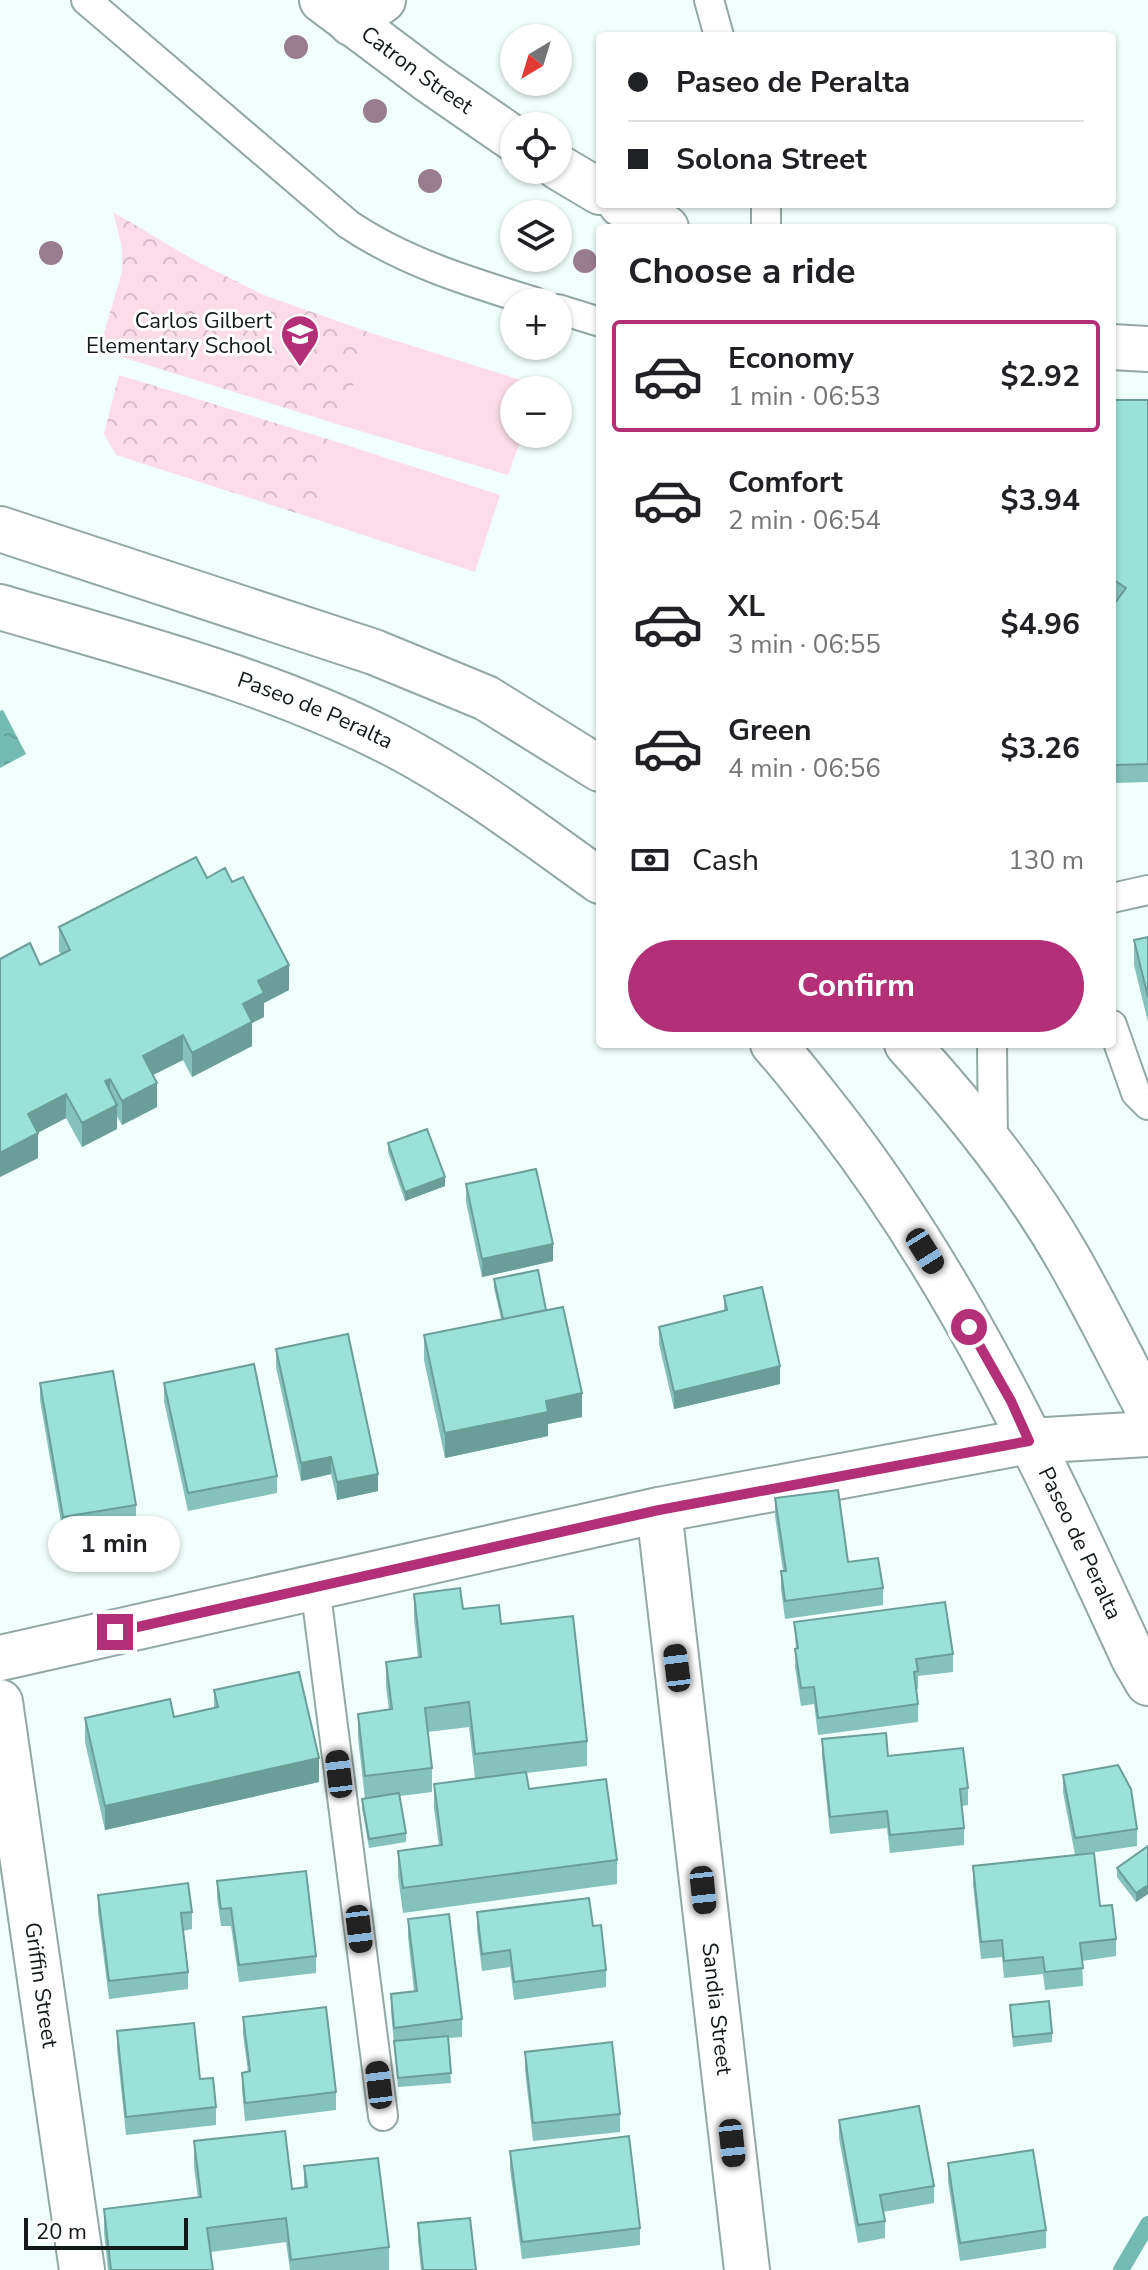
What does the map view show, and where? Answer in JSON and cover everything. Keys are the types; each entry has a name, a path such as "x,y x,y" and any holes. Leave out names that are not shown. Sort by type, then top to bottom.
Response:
{"street":[{"name":"Catron Street","path":"352,8 500,128"},
{"path":"572,175 596,190"},
{"path":"628,208 658,224"},
{"path":"1116,347 1148,349"},
{"path":"0,529 388,658 486,698 596,767"},
{"name":"Paseo de Peralta","path":"0,607 154,652 298,700 397,747 478,795 596,878"},
{"name":"Paseo de Peralta","path":"776,1048 875,1173 942,1277 1011,1401 1148,1683"},
{"path":"911,1048 947,1087 993,1145 1067,1256 1148,1409"},
{"path":"0,1658 659,1510 1029,1441 1148,1434"},
{"name":"Sandia Street","path":"659,1510 747,2270"},
{"name":"Griffin Street","path":"0,1702 82,2270"}],"lane":[{"path":"86,0 359,231 382,247 420,263 500,290"},
{"path":"709,0 718,32"},
{"path":"572,313 596,321"},
{"path":"1116,897 1148,890"},
{"path":"1116,1036 1136,1093 1148,1105"},
{"path":"992,1048 993,1145"},
{"path":"315,1586 383,2116"}],"green space":[{"path":"113,212 194,260 264,295 371,333 340,425 99,350 122,272 122,247"},
{"path":"371,333 508,376 500,376 500,448 518,448 508,475 340,425"},
{"path":"119,375 334,441 312,518 116,455 104,434"},
{"path":"334,441 500,495 475,572 312,518"}],"water":[{"path":"3,710 26,754 0,768 0,711"}],"building":[{"path":"1116,400 1148,400 1148,764 1116,765 1116,602 1126,588 1116,581"},
{"path":"196,857 207,878 225,868 232,882 243,877 289,965 258,981 264,993 243,1004 252,1022 192,1053 183,1035 143,1056 157,1083 122,1101 110,1079 105,1081 117,1105 82,1123 66,1094 28,1114 38,1133 0,1153 0,959 30,943 40,965 70,950 59,927"},
{"path":"1148,937 1148,997 1134,940"},
{"path":"427,1129 445,1177 405,1192 388,1143"},
{"path":"536,1169 553,1244 482,1259 466,1184"},
{"path":"538,1270 546,1310 503,1319 494,1279"},
{"path":"762,1287 780,1366 674,1392 659,1327 727,1310 724,1296"},
{"path":"563,1307 582,1393 546,1401 548,1412 445,1433 424,1335"},
{"path":"348,1334 378,1474 337,1482 331,1457 301,1463 276,1349"},
{"path":"254,1364 277,1476 188,1493 164,1383"},
{"path":"113,1371 136,1505 63,1517 40,1383"},
{"path":"838,1490 848,1562 878,1558 883,1588 785,1601 781,1571 786,1571 775,1498"},
{"path":"460,1588 463,1609 499,1605 501,1624 573,1616 587,1741 475,1754 469,1702 425,1708 432,1768 365,1776 358,1714 392,1709 386,1662 421,1657 414,1594"},
{"path":"945,1602 953,1654 916,1659 918,1671 914,1672 918,1704 818,1718 814,1687 801,1688 794,1622"},
{"path":"299,1672 319,1758 105,1806 85,1718 170,1699 174,1717 218,1707 214,1690"},
{"path":"886,1733 888,1756 963,1748 968,1788 960,1789 964,1828 890,1835 887,1811 830,1817 822,1739"},
{"path":"1118,1765 1131,1789 1137,1829 1075,1838 1063,1775"},
{"path":"526,1772 529,1789 606,1779 617,1860 403,1888 398,1851 442,1845 434,1784"},
{"path":"399,1793 406,1833 369,1839 362,1799"},
{"path":"1148,1846 1148,1885 1136,1893 1117,1868"},
{"path":"1094,1853 1100,1906 1112,1905 1116,1939 1080,1943 1083,1968 1045,1972 1043,1957 1004,1961 1002,1940 981,1942 973,1866"},
{"path":"306,1871 316,1956 239,1965 231,1908 221,1909 217,1881"},
{"path":"188,1883 192,1912 181,1913 188,1972 109,1981 98,1895"},
{"path":"589,1898 593,1926 601,1925 606,1970 514,1982 510,1950 482,1954 477,1912"},
{"path":"449,1914 462,2019 394,2028 391,1994 417,1991 408,1919"},
{"path":"1049,2001 1052,2033 1013,2037 1010,2005"},
{"path":"326,2007 336,2092 245,2103 242,2073 250,2071 243,2017"},
{"path":"194,2023 200,2079 213,2078 216,2107 126,2117 117,2031"},
{"path":"448,2036 451,2073 398,2078 394,2041"},
{"path":"612,2042 620,2114 533,2123 525,2052"},
{"path":"919,2106 934,2186 880,2195 885,2221 858,2225 839,2120"},
{"path":"285,2131 292,2189 307,2187 304,2166 378,2158 389,2247 291,2260 286,2218 207,2228 213,2270 111,2270 104,2209 201,2197 194,2141"},
{"path":"629,2136 640,2228 522,2242 510,2151"},
{"path":"1033,2150 1046,2230 960,2243 948,2163"},
{"path":"470,2218 476,2270 423,2270 418,2223"}],"waterway":[{"path":"1121,2270 1148,2224"}],"place":[{"name":"Carlos Gilbert Elementary School","path":"300,368"}],"route":[{"path":"115,1632 659,1510 1029,1441 1011,1401 969,1327"}]}
